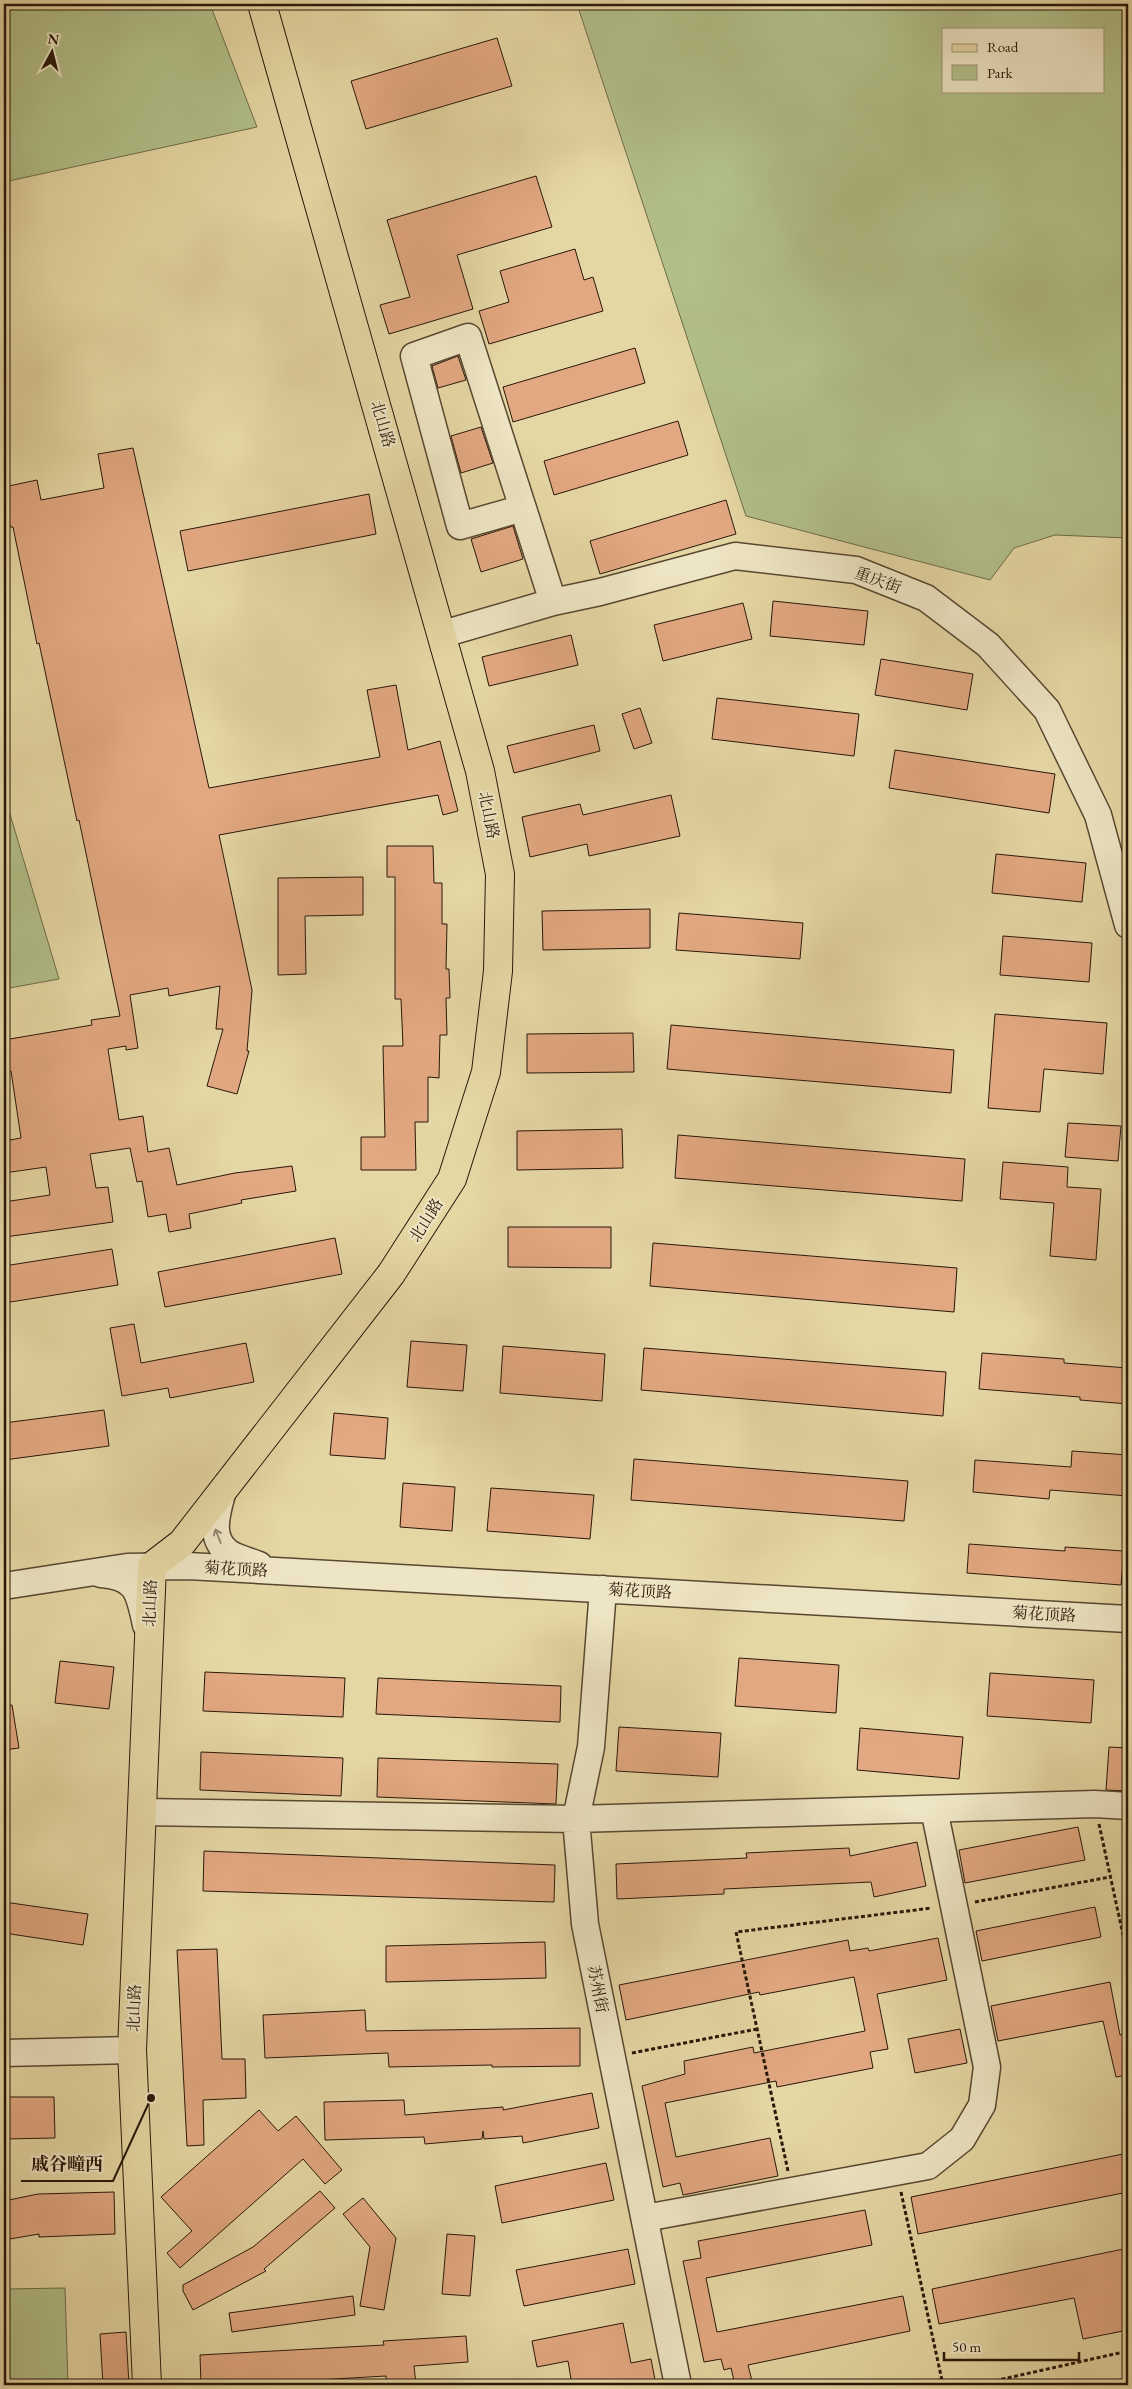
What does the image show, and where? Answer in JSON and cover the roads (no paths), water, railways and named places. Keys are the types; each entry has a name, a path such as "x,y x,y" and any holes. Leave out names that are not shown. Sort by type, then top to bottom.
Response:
{"main road":[{"name":"北山路","path":"148,2385 132,2050 152,1566 182,1542 392,1274 452,1179 486,1072 498,972 500,874 480,771 443,634 262,4"}],"street":[{"path":"523,508 460,526 414,356 468,337 523,508 553,602"},
{"name":"重庆街","path":"443,634 553,602 600,592 735,556 856,570 926,598 988,645 1048,710 1098,815 1128,925"},
{"path":"223,1489 214,1522 217,1538 228,1552 271,1571"},
{"name":"菊花顶路","path":"85,1574 152,1566 271,1571 1128,1619"},
{"path":"4,1586 85,1574 120,1576 130,1583 139,1594 149,1640"},
{"name":"苏州街","path":"604,1589 591,1747 576,1819 585,1924 678,2385"},
{"path":"142,1812 576,1819 1095,1804 1128,1806"},
{"path":"645,2218 928,2166 962,2139 982,2105 987,2067 934,1809"},
{"path":"4,2053 132,2050"}],"place":[{"name":"戚谷疃西","path":"151,2098"}]}
